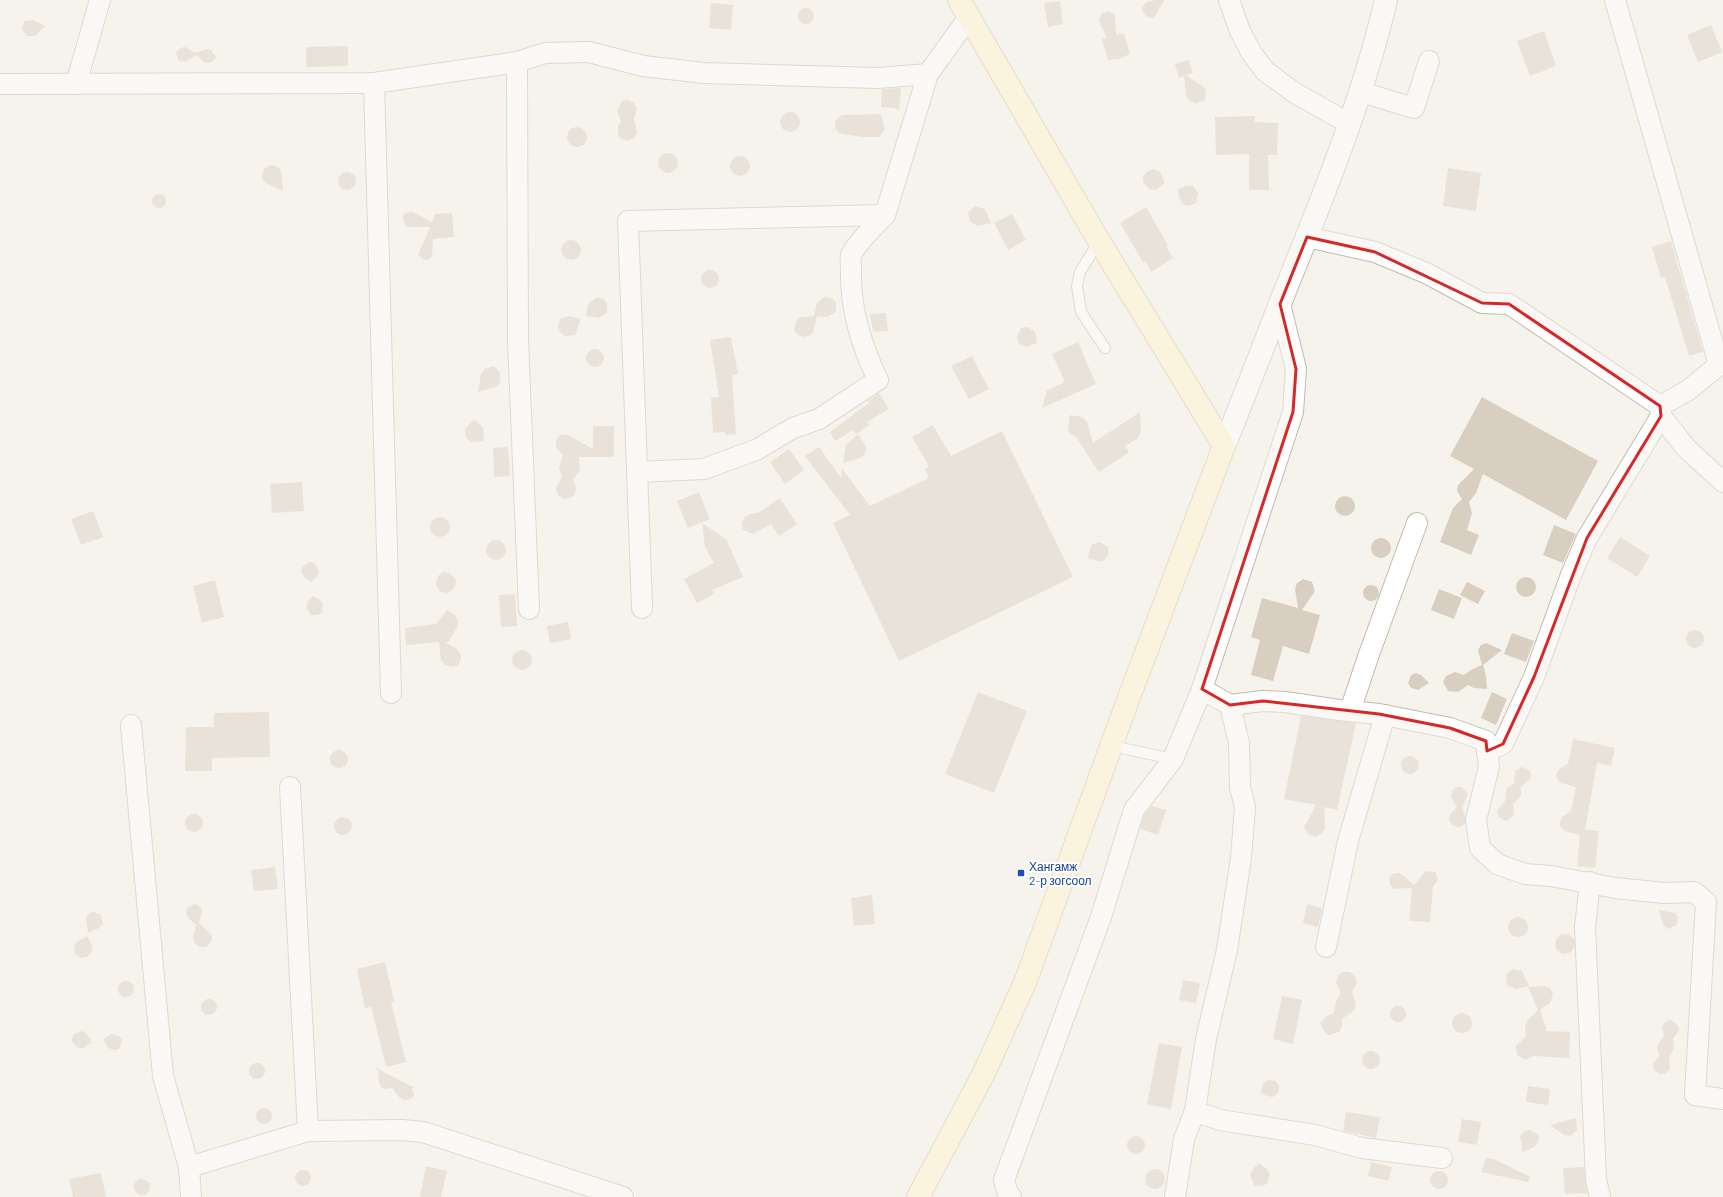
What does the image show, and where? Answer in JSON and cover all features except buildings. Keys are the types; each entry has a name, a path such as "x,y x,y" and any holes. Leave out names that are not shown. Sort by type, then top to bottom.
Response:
{"main road":[{"path":"918,1197 984,1073 1026,980 1224,446 1098,241 964,9"}],"street":[{"path":"76,84 100,0"},
{"path":"1229,0 1240,31 1251,52 1265,71 1295,93 1350,124"},
{"path":"1224,446 1350,124 1361,92 1386,0"},
{"path":"1487,751 1503,744 1534,677 1571,575 1587,538 1660,411 1720,365 1615,0"},
{"path":"637,472 704,469 758,449 793,428 819,419 878,380 871,366 856,316 851,289 851,256 870,229 885,215 928,74 964,9"},
{"path":"0,84 170,82 374,83 517,62 545,53 589,52 643,66 704,72 878,78 928,74"},
{"path":"1361,92 1414,108 1429,61"},
{"path":"517,62 518,341 529,609"},
{"path":"374,83 391,693"},
{"path":"642,608 628,221 885,215"},
{"path":"1307,237 1375,252 1426,273 1482,303 1509,304 1660,411 1686,448 1723,482"},
{"path":"1011,1197 1007,1192 1004,1180 1101,917 1134,810 1173,759 1202,689 1293,412 1296,368 1280,304"},
{"path":"1350,711 1417,523"},
{"path":"1202,689 1230,705 1263,700 1385,715 1450,728 1486,741 1489,766 1476,820 1480,848 1497,864 1526,874 1590,882 1616,888 1665,893 1694,892 1706,902 1695,1095 1723,1099"},
{"path":"1175,1197 1184,1139 1196,1111 1206,1039 1227,950 1241,858 1245,807 1240,787 1239,743 1230,705"},
{"path":"1326,947 1348,841 1385,715"},
{"path":"131,726 163,1076 189,1168 191,1197"},
{"path":"290,787 308,1131"},
{"path":"1590,882 1585,927 1596,1179 1600,1197"},
{"path":"1196,1111 1220,1120 1315,1135 1362,1148 1442,1158"},
{"path":"189,1168 308,1131 402,1130 423,1132 623,1197"}],"lane":[{"path":"1098,241 1080,272 1077,286 1081,312 1105,348"},
{"path":"1112,746 1173,759"}],"highlighted area":[{"path":"1307,237 1375,252 1482,303 1509,304 1660,406 1661,416 1587,538 1534,677 1503,744 1487,751 1486,741 1450,728 1379,714 1263,701 1230,705 1202,689 1293,412 1296,369 1280,304"}],"place":[{"name":"Хангамж 2-р зогсоол","path":"1021,873"}]}
